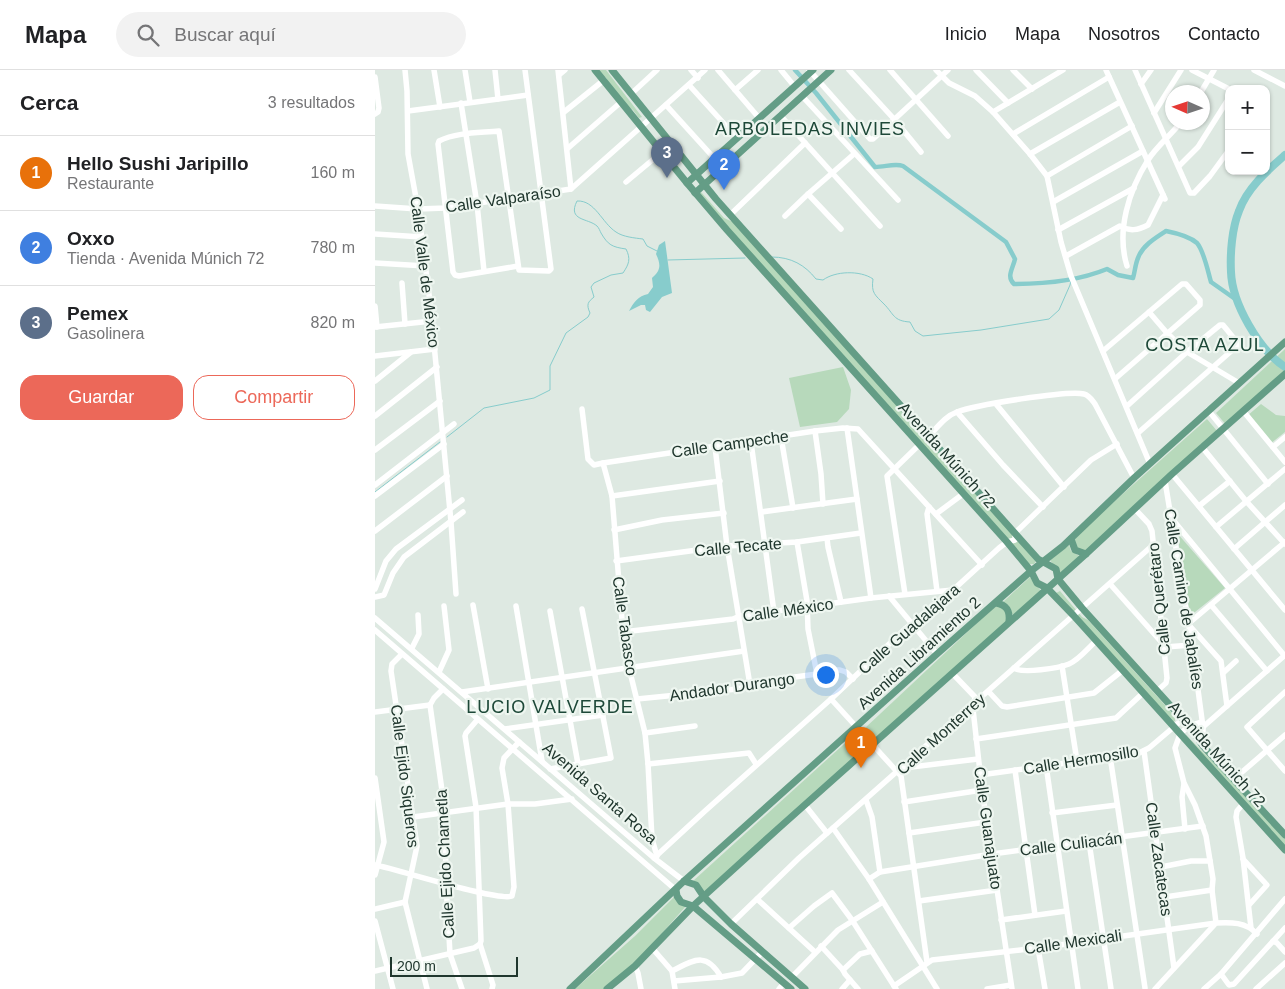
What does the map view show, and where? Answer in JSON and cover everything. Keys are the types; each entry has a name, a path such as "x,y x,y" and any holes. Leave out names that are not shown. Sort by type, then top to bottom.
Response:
{"main road":[{"name":"Avenida Múnich 72","path":"595,70 695,193 1007,542 1031,571 1037,583 1047,588 1073,615 1285,850"},
{"name":"Avenida Múnich 72","path":"612,70 704,185 781,273 1015,533 1042,562 1056,569 1058,578 1082,608 1189,726 1203,746 1285,835"},
{"path":"695,193 831,70"},
{"path":"687,183 805,76"},
{"path":"763,271 770,260"},
{"path":"763,271 781,273"},
{"name":"Avenida Libramiento 2","path":"570,989 677,890 684,881 937,654 1031,571 1071,539 1134,478 1284,343"},
{"path":"607,989 635,966 693,906 1087,554 1202,447 1284,376"},
{"path":"1071,539 1075,550 1087,554"},
{"path":"996,603 1002,604 1009,611 1009,622"},
{"name":"Avenida Santa Rosa","path":"684,881 696,885 704,897 731,924 805,989"},
{"name":"Avenida Santa Rosa","path":"677,890 677,896 681,902 693,906 756,958 781,986 791,989"}],"street":[{"name":"Calle Valle de México","path":"405,70 408,111 408,154 426,266 457,594"},
{"path":"434,70 439,107"},
{"path":"465,70 470,102"},
{"path":"495,70 498,99"},
{"path":"519,268 499,131 467,134 443,139 438,144 453,272 455,275 519,268 549,271 551,269 525,70"},
{"path":"565,70 559,73 571,189"},
{"path":"631,94 657,70"},
{"path":"691,70 698,78"},
{"path":"571,189 705,70"},
{"path":"718,70 759,118"},
{"path":"735,90 758,70"},
{"path":"781,70 805,76 813,86 870,140 948,70"},
{"path":"849,70 921,152"},
{"path":"890,70 949,136"},
{"path":"936,70 949,83 975,96 993,112 1031,154 1047,176 1058,230 1071,276 1116,378 1150,464"},
{"path":"975,70 1008,103"},
{"path":"1013,70 1031,89"},
{"path":"993,112 1055,72 1063,70"},
{"path":"1066,256 1121,226 1125,230 1131,230 1148,225 1164,197 1106,70"},
{"path":"1135,70 1192,194 1210,176 1225,155"},
{"path":"1141,84 1151,70"},
{"path":"1154,113 1181,70"},
{"path":"1192,70 1225,87"},
{"path":"1206,85 1214,70"},
{"path":"1254,70 1285,86"},
{"path":"375,77 379,108 376,113"},
{"path":"1013,134 1109,77"},
{"path":"563,112 604,80"},
{"path":"689,85 737,138"},
{"path":"408,111 528,95"},
{"path":"802,96 897,200"},
{"path":"567,149 621,102"},
{"path":"1031,154 1120,102"},
{"path":"461,103 477,204 484,271"},
{"path":"1179,166 1197,147 1225,104"},
{"path":"666,106 714,158"},
{"path":"780,115 880,226"},
{"path":"1047,176 1132,126"},
{"path":"1127,266 1123,252 1123,227 1134,188 1148,161 1175,130"},
{"path":"730,215 805,143"},
{"path":"1053,202 1143,151"},
{"path":"626,182 662,152"},
{"path":"785,216 854,154"},
{"path":"1058,230 1134,188"},
{"name":"Calle Valparaíso","path":"375,206 418,209 446,208 571,189"},
{"path":"808,194 841,229"},
{"path":"375,234 422,237"},
{"path":"375,263 426,266"},
{"path":"402,283 405,324"},
{"path":"1103,352 1184,283 1201,303 1116,378"},
{"path":"375,306 376,327 432,321"},
{"path":"1149,312 1167,334 1187,352 1239,383"},
{"path":"1127,406 1220,325 1223,325 1237,344 1138,433"},
{"path":"375,356 435,349"},
{"path":"375,381 411,352"},
{"path":"375,416 437,367"},
{"path":"928,437 942,422 957,412 996,404 1077,393 1087,395 1095,404 1134,478"},
{"path":"375,450 439,401"},
{"path":"996,404 1064,487"},
{"path":"582,409 588,459 594,464 603,463"},
{"path":"1208,410 1222,431 1268,484"},
{"path":"957,412 1043,507"},
{"path":"1244,412 1285,462"},
{"path":"375,485 455,424"},
{"path":"847,428 871,598"},
{"name":"Calle Campeche","path":"603,463 815,431 847,428 857,429 893,469"},
{"path":"815,431 823,504"},
{"path":"781,437 793,508"},
{"path":"1273,447 1285,437"},
{"path":"751,442 774,612"},
{"path":"375,496 444,444"},
{"name":"Calle Guadalajara","path":"656,857 911,624 1007,542 1015,540 1015,533 1091,460 1117,444"},
{"path":"905,594 887,476 919,445"},
{"path":"715,447 727,546 750,685"},
{"path":"1202,447 1246,501 1285,543 1188,624 1219,658 1227,706"},
{"name":"Calle Tabasco","path":"603,463 612,496 623,632 629,668 645,733 652,839 656,857"},
{"path":"893,469 982,564"},
{"path":"1216,527 1285,469"},
{"path":"1172,474 1285,610"},
{"path":"375,531 447,476"},
{"path":"1199,506 1230,480"},
{"path":"612,496 720,481"},
{"name":"Calle Camino de Jabalíes","path":"1165,481 1188,624 1202,724 1203,746"},
{"path":"936,514 963,494"},
{"path":"761,512 857,499"},
{"path":"375,589 385,561 396,549 462,500"},
{"path":"1234,549 1285,505"},
{"path":"929,507 927,514 937,591"},
{"name":"Calle Querétaro","path":"1135,509 1151,527 1167,680 1157,692"},
{"path":"375,597 384,595 393,573 404,557 463,512"},
{"path":"614,530 662,520 724,513"},
{"path":"1155,989 1215,923 1213,879 1203,826 1184,783 1175,748 1180,734 1189,726 1202,724 1227,706 1285,655 1171,518"},
{"name":"Calle Tecate","path":"616,561 727,546 797,542 861,533"},
{"path":"827,538 841,602"},
{"path":"797,542 808,629 817,674"},
{"name":"Calle Monterrey","path":"731,924 827,833 901,770 974,702 989,692 1153,545"},
{"path":"1110,584 1164,646 1191,645"},
{"name":"Calle México","path":"623,632 733,619 740,616 871,598 953,590"},
{"path":"889,596 937,654"},
{"path":"473,605 488,689"},
{"path":"1211,605 1267,671"},
{"path":"439,672 449,650 443,606"},
{"path":"516,606 542,761"},
{"path":"550,769 611,758 582,609"},
{"path":"550,611 578,764"},
{"path":"412,648 419,634 418,615"},
{"name":"Avenida Santa Rosa","path":"375,618 550,769 684,881"},
{"name":"Avenida Santa Rosa","path":"375,630 677,890"},
{"path":"1014,668 1021,672 1069,664 1096,640"},
{"path":"462,692 744,651"},
{"name":"Calle Ejido Siqueros","path":"402,654 393,664 391,671 417,849 405,902 427,989"},
{"path":"1223,673 1236,661"},
{"path":"1062,666 1077,761"},
{"name":"Andador Durango","path":"637,699 711,692 840,670 853,678"},
{"path":"989,692 1004,707 1094,693 1123,670"},
{"path":"953,674 975,697 974,702"},
{"path":"375,712 430,705 443,690"},
{"path":"1285,692 1247,727 1285,770"},
{"path":"976,738 1118,717 1143,693"},
{"path":"831,698 873,745 901,770 919,901 925,964"},
{"name":"Calle Guanajuato","path":"974,702 978,760 986,822 1011,987"},
{"name":"Calle Ejido Chametla","path":"430,705 445,812 450,954 462,989"},
{"path":"505,729 603,715"},
{"path":"478,719 465,735 476,807 480,892 480,944 493,988"},
{"name":"Calle Hermosillo","path":"980,775 1144,751 1182,720"},
{"path":"645,733 695,726"},
{"path":"1234,779 1285,735"},
{"path":"377,865 480,892 513,896 508,804 502,768 504,758 519,742"},
{"name":"Calle Zacatecas","path":"1144,751 1174,968"},
{"path":"648,764 749,753 756,764"},
{"path":"1110,756 1144,989"},
{"path":"901,770 978,760"},
{"path":"1045,765 1078,989"},
{"path":"1015,770 1035,915"},
{"path":"375,778 384,842 375,875"},
{"path":"1184,783 1182,797 1185,829"},
{"path":"904,802 982,790"},
{"path":"413,817 476,807 535,804 572,799"},
{"path":"866,800 874,828 880,872 869,879"},
{"path":"1243,804 1237,811 1236,817 1251,928 1257,934"},
{"path":"805,805 827,833"},
{"path":"1052,814 1117,805"},
{"path":"909,833 986,822"},
{"name":"Calle Culiacán","path":"880,872 992,854 1203,826"},
{"path":"833,828 925,964 937,989"},
{"path":"1089,842 1111,989"},
{"path":"1243,858 1267,884 1249,905"},
{"path":"1161,866 1191,861 1210,861"},
{"path":"919,901 997,890"},
{"path":"1165,897 1212,890"},
{"path":"789,928 832,893 852,920 895,987"},
{"path":"757,899 815,952"},
{"path":"1204,989 1221,974 1257,934 1285,899"},
{"path":"375,909 405,902"},
{"path":"792,977 838,930 883,902"},
{"path":"1001,920 1066,911"},
{"path":"375,921 393,989"},
{"name":"Calle Mexicali","path":"895,987 932,960 1038,948 1215,923 1231,922 1251,928"},
{"path":"1221,974 1229,985 1234,984 1285,928"},
{"path":"1273,942 1277,943 1285,952"},
{"path":"375,971 477,948 480,944"},
{"path":"821,946 858,989"},
{"path":"652,948 672,971 675,989"},
{"path":"1038,948 1045,989"},
{"path":"675,981 742,973 763,952"},
{"path":"843,970 861,954 872,952"},
{"path":"672,971 699,959 706,961 717,970 721,977"},
{"path":"1256,989 1285,962"},
{"path":"635,966 641,989"},
{"path":"842,989 850,980"},
{"path":"987,989 1011,987"}],"green space":[{"path":"598,70 606,70 642,117 639,118 627,106"},
{"path":"701,192 724,218 733,222 1036,561 1034,564 1029,564 699,195"},
{"path":"1285,349 1285,373 1227,426 1216,413"},
{"path":"843,367 851,390 849,409 837,422 800,427 789,378"},
{"path":"1261,404 1276,415 1285,416 1285,432 1270,444 1247,416"},
{"path":"1207,419 1217,431 1089,550 1075,549 1075,539 1090,523"},
{"path":"1177,533 1225,588 1190,616"},
{"path":"1069,545 1071,551 1081,557 1060,574 1050,560"},
{"path":"1030,577 1041,591 1013,615 1003,602"},
{"path":"1060,591 1172,713 1175,721 1173,722 1056,593"},
{"path":"998,606 1005,610 1007,618 1005,624 875,742 864,729 993,608"},
{"path":"854,735 865,748 704,892 693,881"},
{"path":"1184,735 1223,769 1285,839 1285,848"},
{"path":"674,897 686,906 624,973 605,989 575,989 635,936"}],"water":[{"path":"665,241 672,293 662,297 650,312 646,310 645,305 629,311 637,300 648,294 653,287 652,278 659,267 656,254 659,245"}],"waterway":[{"path":"795,70 816,93 875,167 903,166 1006,242 1015,259 1010,275 1014,284 1061,281 1107,269 1118,275 1133,278 1140,254 1149,243 1166,231 1186,237 1197,243 1204,256 1211,282 1238,301"},
{"path":"1285,155 1259,180 1247,195 1237,218 1231,249 1231,272 1236,298 1257,338 1275,359 1285,367"},
{"path":"447,437 484,408 534,398 550,390 550,366 566,333 588,317 590,313 588,303 594,297 591,287 594,283 611,275 623,273 627,267 629,259 626,249 611,245 597,226 577,216 575,212 577,201 589,204 619,234 643,239 647,246 657,251"},
{"path":"772,257 791,260 807,270 816,279 823,280 841,273 855,273 868,276 873,279 874,293 894,316 900,320 910,322 915,331 923,336 981,330 1049,319 1059,310 1071,280"},
{"path":"668,260 745,258"},
{"path":"375,492 440,442"}],"place":[{"name":"Pemex","path":"667,178"},
{"name":"Oxxo","path":"724,190"},
{"name":"Hello Sushi Jaripillo","path":"861,768"}],"district":[{"name":"ARBOLEDAS INVIES","path":"810,129"},
{"name":"COSTA AZUL","path":"1205,345"},
{"name":"LUCIO VALVERDE","path":"550,707"}]}
